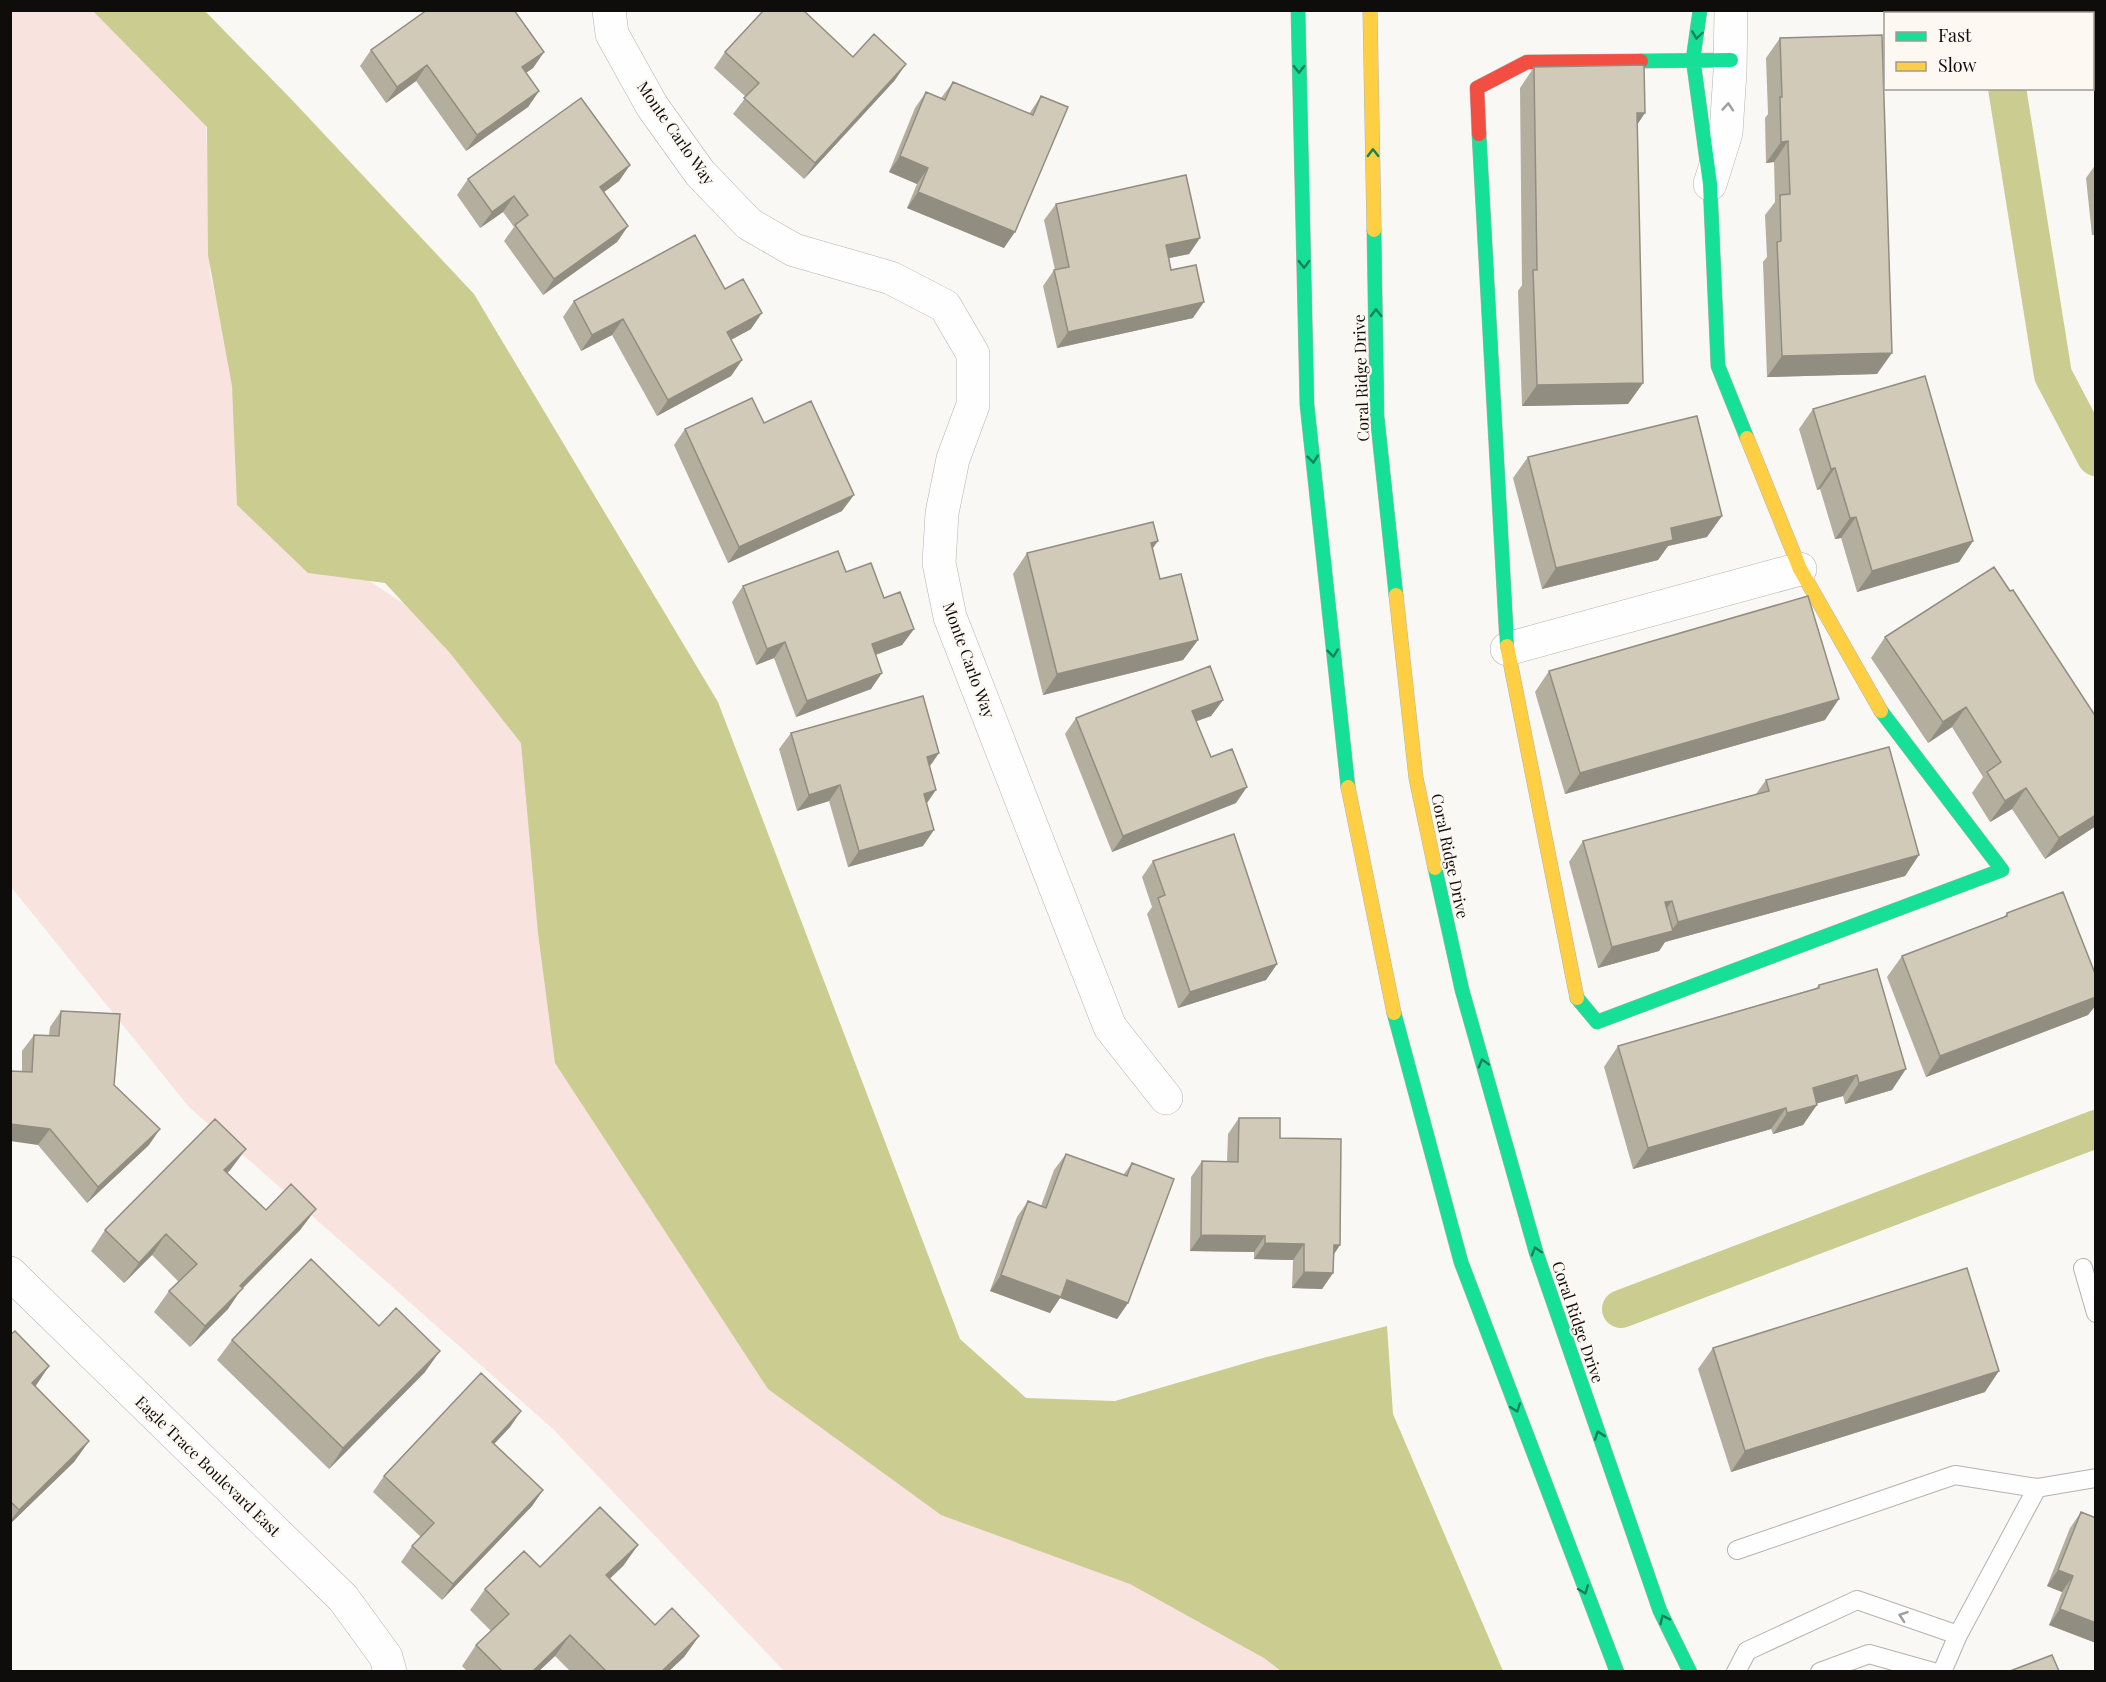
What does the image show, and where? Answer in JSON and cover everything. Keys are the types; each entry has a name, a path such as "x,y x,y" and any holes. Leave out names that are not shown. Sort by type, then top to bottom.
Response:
{"main road":[{"path":"1298,10 1307,405 1347,784 1393,1010 1461,1262 1594,1618 1617,1671"},
{"name":"Coral Ridge Drive","path":"1370,10 1377,416 1416,778 1462,990 1536,1252 1660,1611 1690,1671"},
{"path":"1700,10 1693,59 1710,184 1718,366 1800,569 1874,702 2002,870 1597,1022 1576,1000 1507,649 1478,88 1527,62 1693,59 1731,60"}],"street":[{"name":"Monte Carlo Way","path":"609,10 612,34 652,105 700,173 749,224 794,250 891,278 945,306 973,354 973,405 953,459 942,513 939,563 950,618 1110,1027 1166,1098"},
{"path":"1710,184 1726,133 1731,60 1731,10"},
{"path":"1507,649 1800,569"},
{"name":"Eagle Trace Boulevard East","path":"10,1273 343,1598 386,1657 390,1671"}],"lane":[{"path":"2083,1268 2096,1313"},
{"path":"1737,1550 1955,1474 2037,1488 2096,1478"},
{"path":"1942,1671 1958,1635 2037,1488"},
{"path":"1736,1671 1747,1652 1857,1600 1958,1635"},
{"path":"1820,1671 1869,1654 1933,1671"}],"shaded area":[{"path":"10,11 102,11 206,118 210,274 240,399 244,499 597,730 986,1507 1447,1671 784,1671 553,1429 189,1107 11,887"},
{"path":"93,11 205,11 474,294 718,702 960,1339 1026,1398 1115,1401 1263,1358 1387,1326 1393,1414 1503,1671 1281,1671 1264,1658 1130,1584 941,1515 768,1389 555,1063 538,933 521,743 450,653 385,583 308,573 237,505 232,386 208,255 207,127"}],"building":[{"path":"427,10 514,10 544,52 522,67 539,91 477,135 427,65 397,87 371,50"},
{"path":"764,10 803,10 853,57 874,34 906,64 815,163 744,98 759,83 725,52"},
{"path":"2094,22 2096,22 2096,59 2094,59"},
{"path":"1882,35 1892,353 1782,356 1777,242 1781,241 1780,195 1790,194 1788,141 1781,142 1780,38"},
{"path":"1644,65 1645,113 1637,113 1643,383 1537,385 1533,270 1537,270 1534,67"},
{"path":"953,82 1033,115 1041,96 1068,107 1015,232 918,192 928,168 900,156 926,92 945,100"},
{"path":"581,98 630,165 600,187 628,226 554,279 515,225 528,215 514,196 492,212 468,179"},
{"path":"1186,175 1200,238 1166,245 1171,270 1196,265 1204,302 1068,332 1054,270 1069,267 1056,204"},
{"path":"695,235 725,289 743,279 762,313 727,332 742,360 668,400 623,319 592,335 574,301"},
{"path":"1925,376 1973,541 1872,571 1856,517 1850,518 1835,468 1831,469 1813,409"},
{"path":"752,398 764,423 811,401 854,495 739,547 685,429"},
{"path":"1697,416 1722,516 1671,528 1673,540 1556,568 1528,457"},
{"path":"1153,522 1158,541 1151,543 1160,579 1181,574 1198,640 1057,674 1027,553"},
{"path":"838,551 846,572 871,563 884,598 900,592 914,629 872,644 882,673 807,701 785,642 767,649 743,586"},
{"path":"1994,567 2010,591 2013,590 2096,717 2096,815 2059,838 2026,788 2005,801 1987,772 2001,762 1966,707 1943,722 1885,637"},
{"path":"1808,596 1839,699 1580,773 1549,671"},
{"path":"1210,666 1223,700 1192,711 1211,757 1232,749 1247,787 1123,836 1076,718"},
{"path":"923,696 939,753 927,757 936,790 924,794 934,830 859,851 840,785 809,795 791,733"},
{"path":"1889,747 1919,855 1678,922 1672,901 1665,902 1673,931 1612,947 1583,841 1769,791 1766,780"},
{"path":"1234,834 1277,964 1190,992 1158,898 1165,895 1153,861"},
{"path":"2063,892 2096,976 2096,997 1940,1056 1902,956"},
{"path":"1877,969 1906,1069 1859,1083 1857,1075 1813,1088 1817,1105 1787,1113 1786,1108 1648,1148 1618,1046"},
{"path":"61,1011 120,1014 114,1085 160,1129 98,1187 50,1129 10,1124 10,1071 32,1072 34,1035 59,1036"},
{"path":"1239,1118 1280,1118 1280,1138 1341,1139 1340,1245 1334,1245 1333,1273 1304,1272 1304,1244 1265,1243 1265,1236 1201,1235 1202,1161 1238,1162"},
{"path":"215,1119 246,1149 224,1170 266,1210 291,1184 316,1209 240,1286 243,1288 205,1326 169,1291 197,1264 166,1234 139,1263 105,1230"},
{"path":"1066,1154 1127,1176 1132,1163 1174,1179 1128,1303 1067,1280 1061,1297 1001,1275 1028,1201 1046,1208"},
{"path":"311,1259 379,1326 396,1308 440,1351 343,1448 232,1340"},
{"path":"1967,1268 1999,1371 1745,1451 1713,1348"},
{"path":"15,1331 49,1366 32,1383 89,1441 19,1510 10,1501 10,1335"},
{"path":"481,1373 521,1411 492,1442 543,1490 453,1584 412,1546 434,1523 384,1476"},
{"path":"600,1507 638,1545 606,1575 655,1625 672,1608 699,1636 662,1671 606,1671 570,1635 533,1671 502,1671 476,1645 509,1614 485,1589 524,1551 540,1567"},
{"path":"2081,1512 2096,1518 2096,1623 2060,1609 2073,1576 2058,1570"},
{"path":"2052,1655 2059,1671 2010,1671"}],"waterway":[{"path":"2007,90 2053,375 2096,457"},
{"path":"1621,1309 2096,1129"}],"traffic: fast":[{"path":"1298,10 1307,405 1348,787"},
{"path":"1700,10 1693,59 1710,184 1718,366 1747,438"},
{"path":"1641,61 1731,60"},
{"path":"1479,134 1507,646"},
{"path":"1374,230 1377,416 1396,595"},
{"path":"1577,998 1597,1022 2002,870 1881,711"},
{"path":"1435,868 1462,990 1536,1252 1660,1611 1690,1672"},
{"path":"1394,1013 1461,1262 1617,1672"}],"traffic: slow":[{"path":"1370,10 1374,230"},
{"path":"1747,438 1800,569 1881,711"},
{"path":"1396,595 1416,778 1435,868"},
{"path":"1507,646 1577,998"},
{"path":"1348,787 1394,1013"}],"traffic: jam":[{"path":"1479,134 1477,88 1527,62 1641,61"}]}
